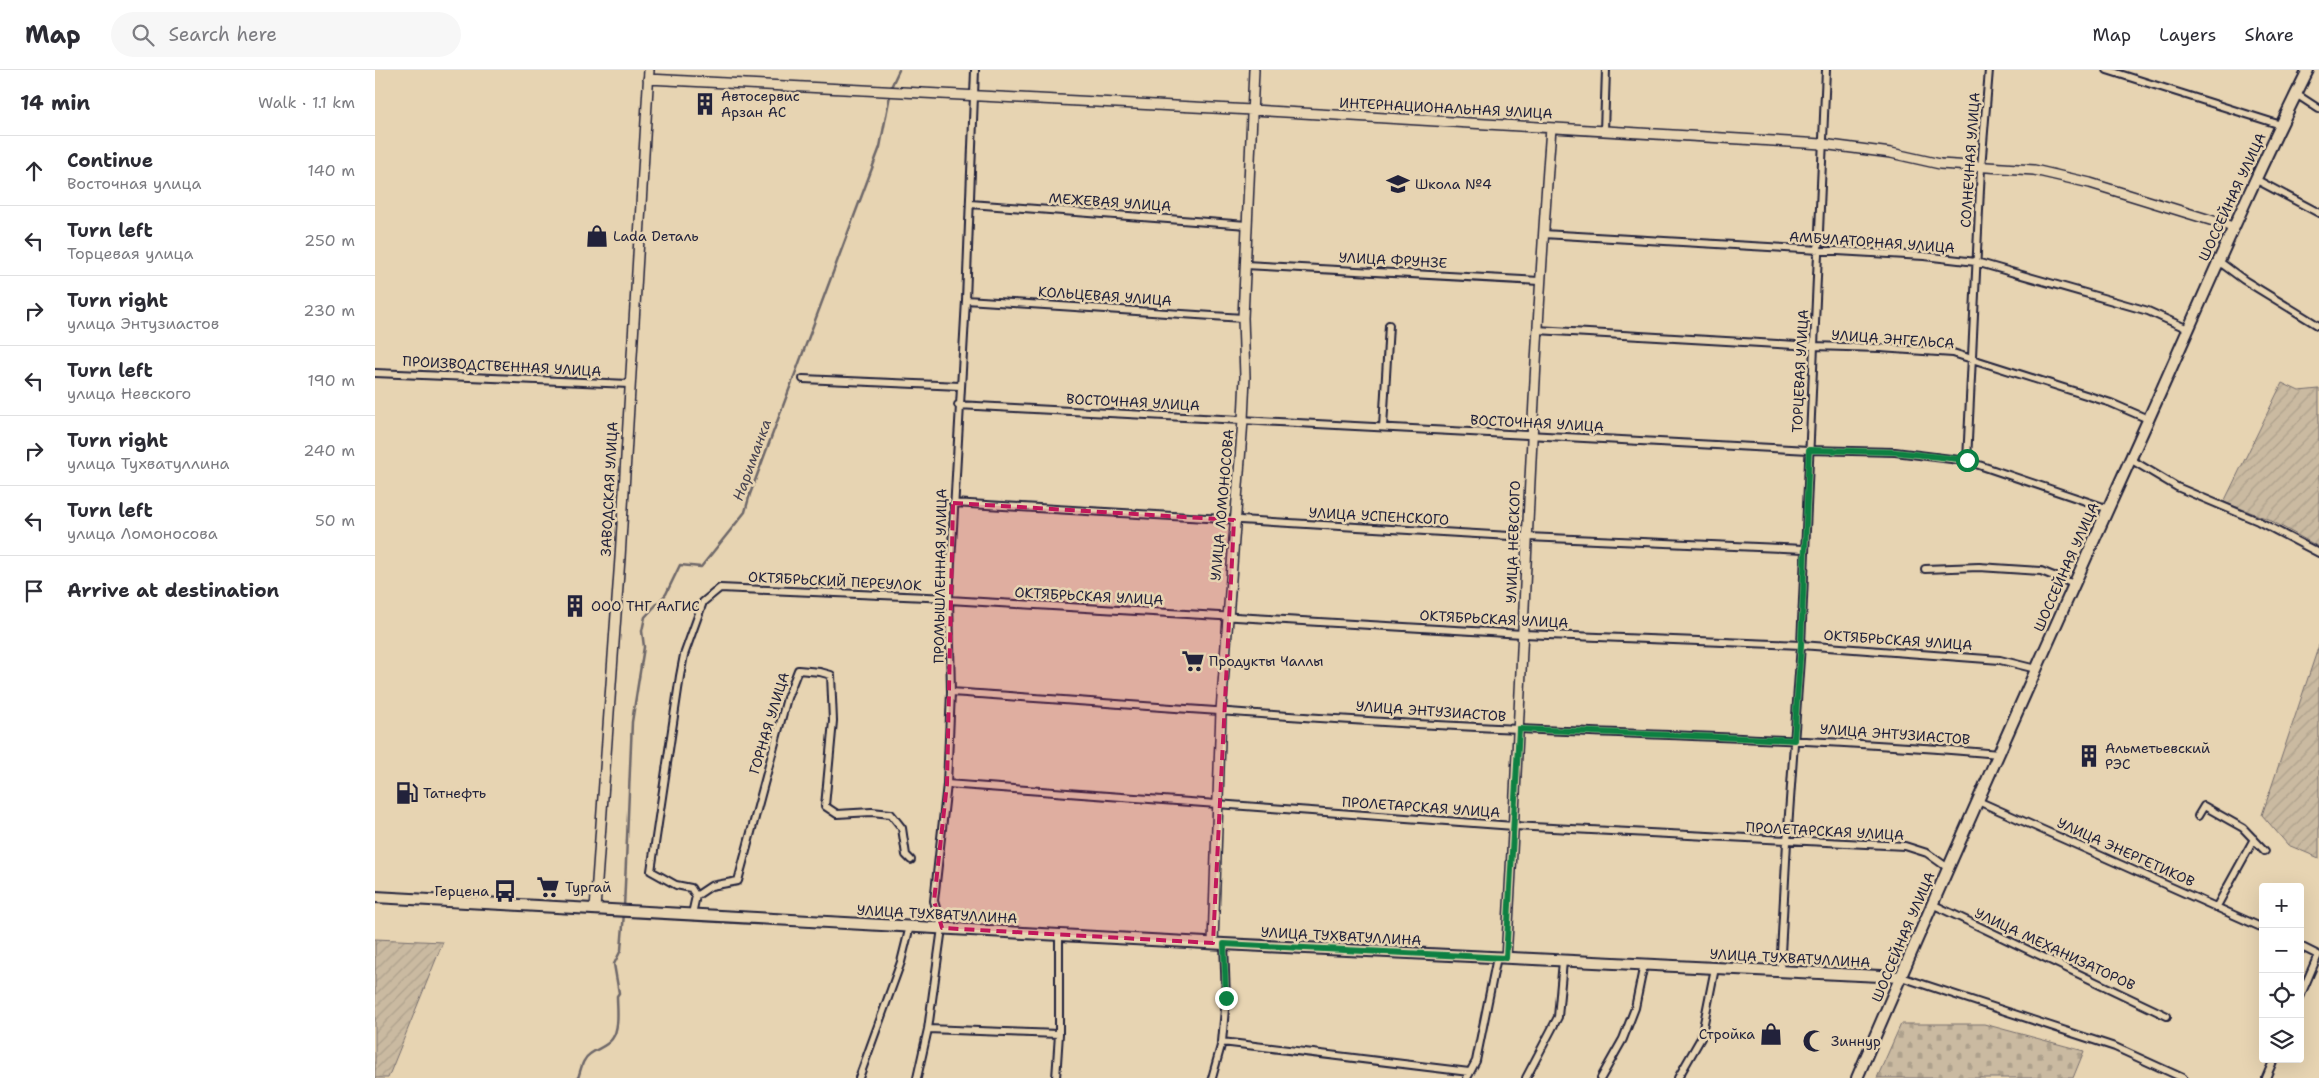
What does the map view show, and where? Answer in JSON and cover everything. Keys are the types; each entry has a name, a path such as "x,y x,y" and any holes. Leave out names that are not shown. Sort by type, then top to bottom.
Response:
{"main road":[{"name":"ШОССЕЙНАЯ УЛИЦА","path":"1857,1078 2106,508 2148,419 2217,260 2308,70"},
{"name":"УЛИЦА ТУХВАТУЛЛИНА","path":"375,897 1224,944 1901,977"}],"street":[{"name":"ПРОМЫШЛЕННАЯ УЛИЦА","path":"917,1078 928,1030 942,928 934,902 947,784 951,692 949,599 970,204 975,70"},
{"name":"УЛИЦА ЛОМОНОСОВА","path":"1213,943 1221,711 1243,420 1245,377 1243,318 1254,70"},
{"path":"1604,130 1606,70"},
{"name":"ТОРЦЕВАЯ УЛИЦА","path":"1780,972 1801,645 1826,70"},
{"name":"СОЛНЕЧНАЯ УЛИЦА","path":"1967,460 1981,168 1989,70"},
{"path":"2107,70 2281,125"},
{"name":"ИНТЕРНАЦИОНАЛЬНАЯ УЛИЦА","path":"649,75 897,92 1252,110 1822,144 1891,153 1940,164 2034,170 2090,183 2233,227"},
{"name":"ЗАВОДСКАЯ УЛИЦА","path":"600,909 629,384 649,75"},
{"path":"2296,94 2319,109"},
{"name":"УЛИЦА НЕВСКОГО","path":"1502,957 1514,826 1539,280 1551,128"},
{"path":"2255,179 2319,213"},
{"name":"МЕЖЕВАЯ УЛИЦА","path":"970,204 1247,225"},
{"name":"АМБУЛАТОРНАЯ УЛИЦА","path":"1543,234 1924,256 1976,262 2149,311 2188,329"},
{"path":"2217,260 2244,280 2319,326"},
{"name":"УЛИЦА ФРУНЗЕ","path":"1245,265 1539,280"},
{"name":"КОЛЬЦЕВАЯ УЛИЦА","path":"965,300 1243,318"},
{"path":"1383,427 1389,325"},
{"name":"УЛИЦА ЭНГЕЛЬСА","path":"1537,330 1953,353 2111,403 2148,419"},
{"name":"ПРОИЗВОДСТВЕННАЯ УЛИЦА","path":"375,373 629,384"},
{"path":"803,379 959,386"},
{"name":"ВОСТОЧНАЯ УЛИЦА","path":"958,405 1809,450 1895,452 1967,460 2106,508"},
{"path":"2130,459 2177,487 2258,521 2319,553"},
{"name":"УЛИЦА УСПЕНСКОГО","path":"953,503 1527,537 1804,549"},
{"path":"1925,569 1979,567 2041,571 2073,584"},
{"name":"ОКТЯБРЬСКИЙ ПЕРЕУЛОК","path":"696,896 691,888 677,885 651,871 684,655 703,602 721,588 834,591 949,599"},
{"name":"ОКТЯБРЬСКАЯ УЛИЦА","path":"949,599 1523,634 1801,645 2000,660 2036,669"},
{"name":"ГОРНАЯ УЛИЦА","path":"696,896 711,886 739,881 785,708 798,670 831,675 833,722 825,806 837,814 872,812 891,814 902,828 906,855 911,860"},
{"name":"УЛИЦА ЭНТУЗИАСТОВ","path":"951,692 1519,729 1794,740 1919,747 1999,754"},
{"name":"ПРОЛЕТАРСКАЯ УЛИЦА","path":"947,784 1514,826 1787,842 1905,846 1927,853 1948,868"},
{"name":"УЛИЦА ЭНЕРГЕТИКОВ","path":"1978,801 2259,926"},
{"path":"2198,816 2204,806 2235,823 2265,850"},
{"path":"2217,906 2254,839"},
{"path":"692,914 696,896"},
{"name":"УЛИЦА МЕХАНИЗАТОРОВ","path":"1932,904 2167,1016"},
{"path":"859,1078 901,962 910,926"},
{"path":"1056,1078 1059,1034 1059,935"},
{"path":"1212,1078 1222,1042 1226,998 1224,944"},
{"path":"2304,948 2318,955 2304,988"},
{"path":"1222,1042 1468,1075 1476,1061 1502,957"},
{"path":"1527,1078 1558,1017 1563,961"},
{"path":"1601,1078 1623,1039 1635,1008 1644,964"},
{"path":"1678,1078 1701,1038 1715,968"},
{"name":"УЛИЦА ТУХВАТУЛЛИНА","path":"1901,977 2115,1047 2183,1078"},
{"path":"928,1030 1059,1034"},
{"path":"2266,1078 2272,1063"}],"highlighted area":[{"path":"953,503 1234,520 1213,943 942,928 934,901 947,784"}],"green space":[{"path":"2282,383 2299,391 2319,389 2319,547 2268,519 2224,502"},
{"path":"2319,645 2319,858 2288,845 2262,815"},
{"path":"375,939 443,942 388,1078 375,1078"},
{"path":"1901,1024 1984,1024 2084,1051 2073,1078 1877,1078"}],"waterway":[{"name":"Нариманка","path":"624,908 632,722 644,647 642,631 645,617 666,594 680,565 701,567 745,512 750,494 880,147 892,85 899,70"},
{"name":"Нариманка","path":"578,1078 585,1059 610,1042 615,1034 617,996 619,993 614,964 621,950 624,913"}],"place":[{"name":"Автосервис Арзан АС","path":"705,104"},
{"name":"Школа №4","path":"1398,184"},
{"name":"Lada Dеталь","path":"597,236"},
{"name":"ООО ТНГ АлГИС","path":"575,606"},
{"name":"Продукты Чаллы","path":"1193,661"},
{"name":"Альметьевский РЭС","path":"2089,756"},
{"name":"Татнефть","path":"407,793"},
{"name":"Тургай","path":"548,887"},
{"name":"Герцена","path":"505,891"},
{"name":"Стройка","path":"1771,1034"},
{"name":"Зиннур","path":"1814,1041"}],"route":[{"path":"1226,998 1224,944 1506,958 1519,729 1794,740 1801,645 1809,450 1895,452 1967,460"}]}
